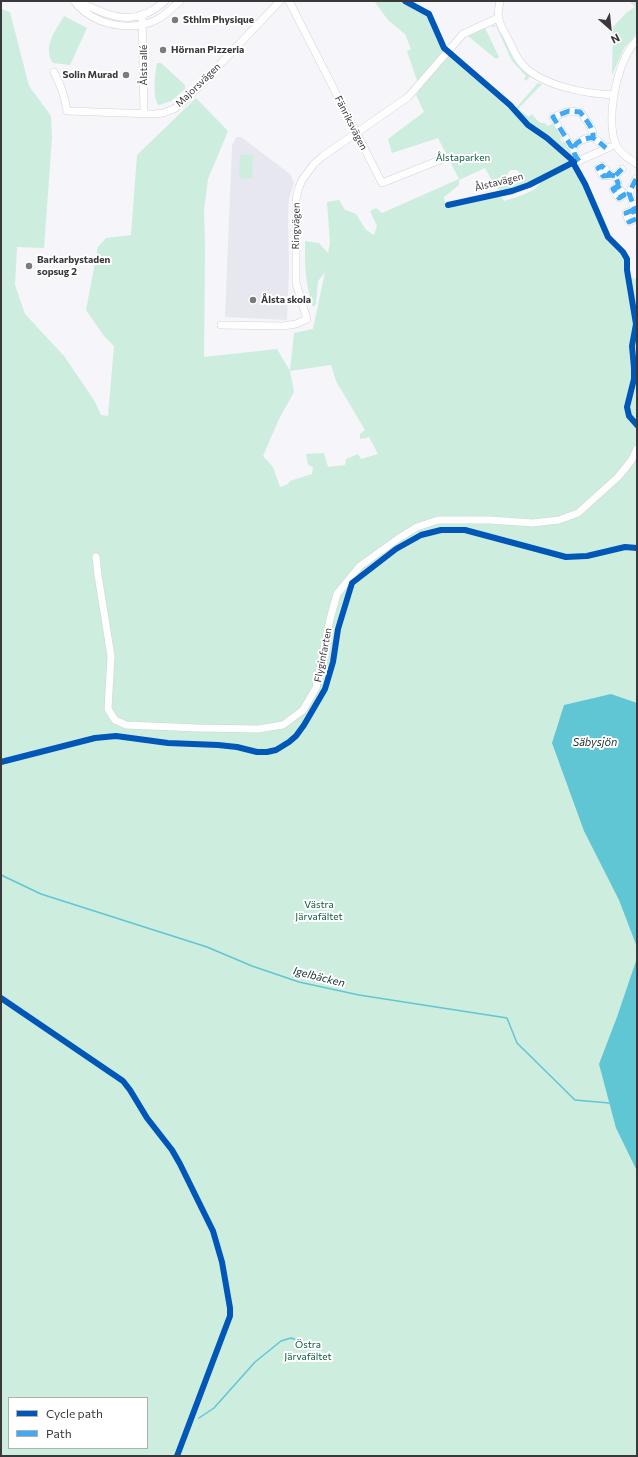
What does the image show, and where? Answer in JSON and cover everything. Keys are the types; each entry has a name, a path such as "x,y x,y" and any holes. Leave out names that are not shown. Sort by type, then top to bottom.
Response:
{"street":[{"path":"74,1 84,12 99,20 114,25 143,24 153,21 165,15 180,1"},
{"path":"77,1 111,16 121,17 142,16 155,9 165,1"},
{"name":"Majorsvägen","path":"55,74 54,72 62,87 66,100 67,111 163,113 174,109 185,100 280,1"},
{"name":"Fänriksvägen","path":"289,1 382,183 445,158"},
{"path":"500,1 498,18 515,54 523,65 546,82 560,86 614,95"},
{"name":"Ålsta allé","path":"142,16 144,113"},
{"name":"Ringvägen","path":"221,325 283,326 296,324 307,319 299,295 296,278 296,210 298,190 306,174 314,164 408,97 463,34 498,18"},
{"path":"637,40 626,56 614,95 612,118 616,145 621,152 637,164"},
{"path":"574,147 571,146 553,117 569,111 580,112 593,131 593,138"},
{"path":"606,148 598,140 587,138 576,144 574,147 576,162 616,145"},
{"path":"622,169 613,175 618,183 618,186 626,194 635,210 633,210"},
{"path":"626,194 636,179"},
{"name":"Flyginfarten","path":"96,557 111,656 108,709 115,720 126,725 197,728 258,729 283,725 303,710 316,688 330,619 337,594 360,566 417,527 438,520 533,522 559,520 578,513 618,477 631,461 637,449"}],"shaded area":[{"path":"236,137 241,137 290,174 294,183 289,198 287,320 225,317 232,146"}],"green space":[{"name":"Västra Järvafältet","path":"374,1 405,1 409,5 429,16 432,20 442,48 512,110 521,121 540,135 569,161 525,185 499,190 495,186 485,168 459,180 459,185 444,197 446,207 498,196 504,201 508,200 533,190 542,181 553,174 568,168 576,167 609,240 624,256 627,277 637,279 637,348 633,349 637,365 637,1456 1,1456 1,9 10,12 29,86 51,116 52,137 44,248 17,247 15,285 25,314 64,356 94,400 101,415 108,416 114,346 104,336 86,310 98,247 106,238 131,235 137,155 196,98 228,131 208,179 204,210 204,357 277,349 290,371 294,333 313,329 325,272 318,281 316,304 313,307 308,290 306,274 305,241 319,243 328,253 330,243 327,202 339,200 345,210 356,214 366,230 374,235 377,226 370,211 376,208 382,213 459,179 438,138 392,153 388,139 424,112 416,95 420,89 407,51 411,49 405,34 388,20","holes":["510,170 517,170 521,175 520,181 516,184 510,183 506,179 507,175","331,365 336,381 365,430 360,434 360,439 369,437 378,454 361,459 358,454 346,459 345,465 328,467 324,453 306,454 308,465 313,467 312,474 290,481 288,484 280,487 273,467 263,456 279,419 294,392 290,371"]},
{"path":"629,1 637,1 637,33 624,48 612,75 613,27 626,13 635,7"},
{"path":"64,16 87,28 70,65 53,63 49,51 51,39"},
{"path":"494,25 498,26 514,60 530,77 526,81 524,79 526,76 512,61 496,26 490,28"},
{"path":"485,28 499,57 496,59 468,36"},
{"path":"157,63 161,63 185,85 185,89 171,101 159,105 155,97"},
{"path":"538,83 542,84 518,109 529,117 532,114 538,121 545,123 547,126 554,123 561,137 560,139 562,143 566,141 575,157 574,159 528,123 515,109"},
{"path":"240,155 253,155 252,179 239,178"}],"water":[{"name":"Säbysjön","path":"611,694 637,703 637,947 619,900 584,831 552,743 564,705"},
{"path":"637,958 637,1171 616,1128 599,1064"}],"waterway":[{"name":"Igelbäcken","path":"1,875 41,894 207,947 252,966 299,982 359,995 507,1018 517,1043 575,1100 609,1103"},
{"path":"199,1418 214,1408 255,1362 281,1341 291,1338 306,1343"}],"marked path":[{"path":"574,147 571,146 553,117 569,111 580,112 591,127 593,138"},
{"path":"579,161 574,153 574,148 582,140 593,138 606,148"},
{"path":"611,175 603,176 598,168 602,166 611,175 615,176"},
{"path":"618,186 613,189 619,198 624,195 618,186 615,176 622,169"},
{"path":"633,210 626,213 629,222 636,219 633,210 635,210 629,193 636,179"}],"cycle path":[{"path":"405,1 429,14 444,48 510,105 528,125 547,138 571,159 585,184 608,237 623,252 627,259 627,270 636,324 632,346 634,379 627,407 629,416 637,425"},
{"name":"Ålstavägen","path":"448,205 512,191 529,185 574,162"},
{"path":"1,762 95,738 116,736 168,743 237,747 257,752 276,750 296,736 325,689 333,662 338,629 352,583 396,549 421,535 441,530 465,530 566,557 587,556 625,547 637,548"},
{"path":"1,998 123,1081 147,1118 172,1150 213,1231 222,1262 230,1316 177,1456"}],"place":[{"name":"Sthlm Physique","path":"175,20"},
{"name":"Hörnan Pizzeria","path":"163,50"},
{"name":"Solin Murad","path":"126,75"},
{"name":"Barkarbystaden sopsug 2","path":"29,266"},
{"name":"Ålsta skola","path":"253,300"}],"park label":[{"name":"Ålstaparken","path":"463,158"},
{"name":"Östra Järvafältet","path":"308,1350"}]}
